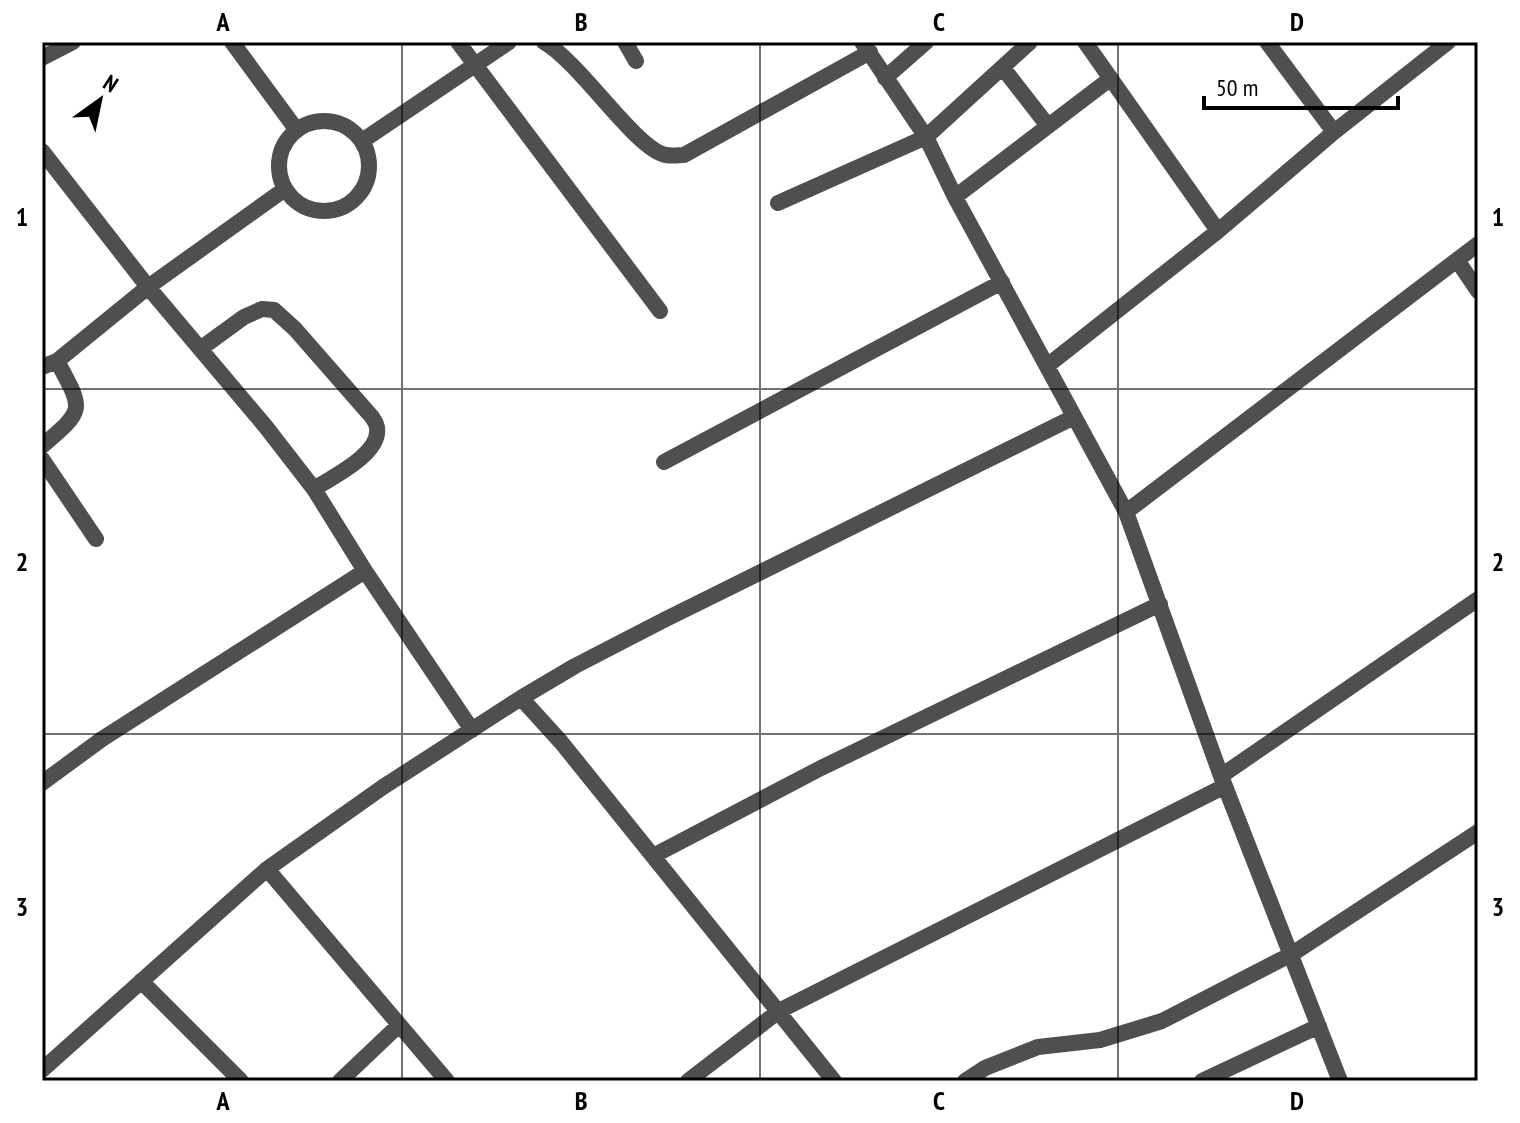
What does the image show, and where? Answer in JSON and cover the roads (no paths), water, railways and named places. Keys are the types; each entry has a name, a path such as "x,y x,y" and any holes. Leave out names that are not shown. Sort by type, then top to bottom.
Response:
{"street":[{"path":"42,58 73,42"},
{"path":"232,42 296,129"},
{"path":"458,42 660,311"},
{"path":"362,141 509,42"},
{"path":"544,42 556,48 598,90 642,142 664,155 684,155 866,47 926,137 955,197 1126,512 1223,781 1340,1081"},
{"path":"625,42 636,61"},
{"path":"885,78 926,42"},
{"path":"778,203 926,137 1030,42"},
{"path":"1085,42 1218,231"},
{"path":"1267,42 1334,132"},
{"path":"1047,366 1218,231 1334,132 1448,42"},
{"path":"1003,68 1048,126"},
{"path":"955,197 1110,79"},
{"path":"324,120 352,130 362,141 369,168 366,182 359,195 348,204 321,211 295,200 285,189 279,157 288,137 296,129 324,120"},
{"path":"42,151 148,287 314,489 472,730"},
{"path":"42,446 72,421 77,408 77,398 49,364 148,287 285,189"},
{"path":"1126,512 1478,244"},
{"path":"1457,260 1478,291"},
{"path":"664,462 1002,282"},
{"path":"200,349 244,317 262,309 274,310 295,329 372,417 377,428 375,442 363,457 314,489"},
{"path":"42,1070 267,869 383,787 521,698 664,620 1074,417"},
{"path":"42,459 96,539"},
{"path":"42,783 102,739 365,571"},
{"path":"688,1081 779,1011 1223,781 1478,599"},
{"path":"653,856 821,768 1160,604"},
{"path":"521,698 561,742 834,1081"},
{"path":"965,1081 985,1068 1038,1047 1100,1040 1162,1021 1292,954 1478,832"},
{"path":"267,869 447,1081"},
{"path":"141,981 241,1081"},
{"path":"340,1081 399,1025"},
{"path":"1202,1081 1319,1026"}]}
